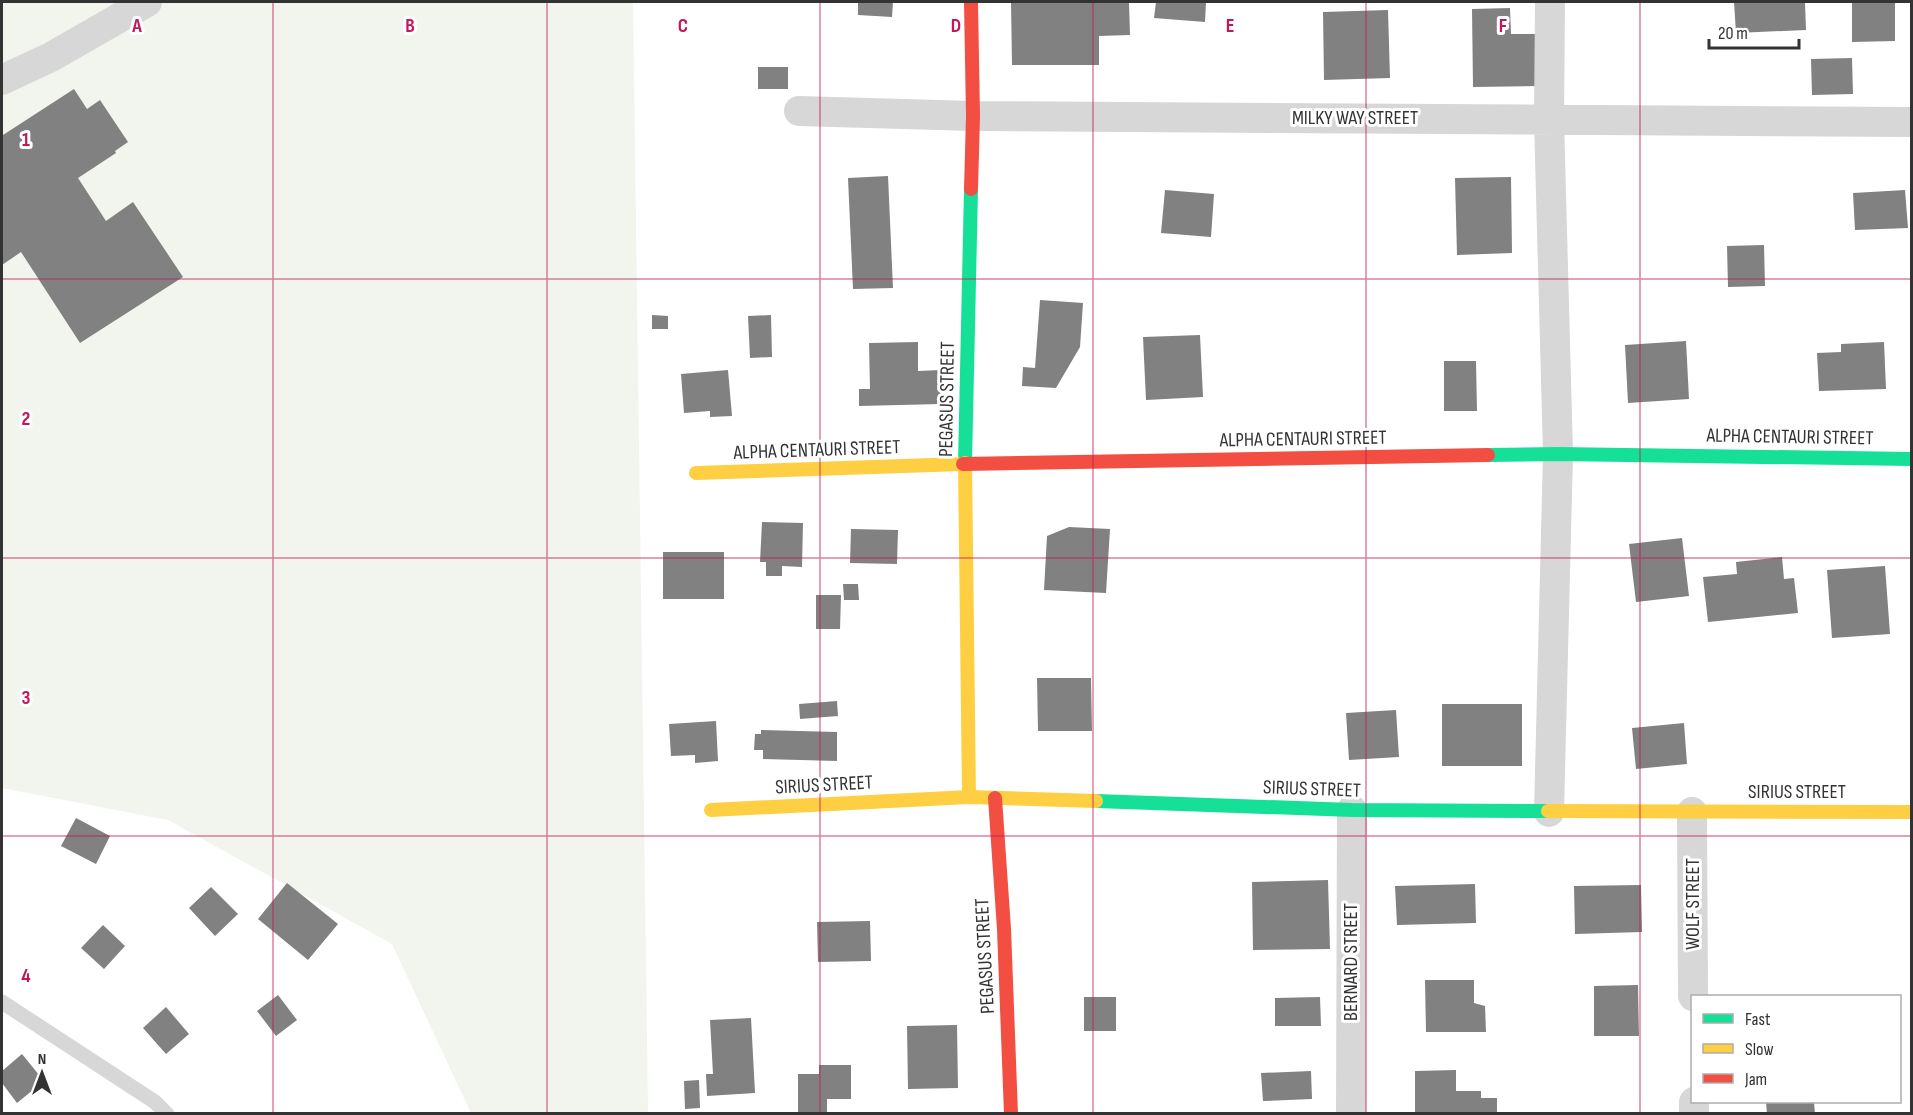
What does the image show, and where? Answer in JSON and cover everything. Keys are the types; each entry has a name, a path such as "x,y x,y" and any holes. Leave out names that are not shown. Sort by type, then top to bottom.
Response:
{"street":[{"path":"2,80 51,57 147,2"},
{"name":"PEGASUS STREET","path":"969,796 965,465 972,116 970,2"},
{"path":"1549,812 1558,454 1549,119 1550,2"},
{"name":"MILKY WAY STREET","path":"799,111 972,116 1911,122"},
{"name":"ALPHA CENTAURI STREET","path":"696,473 965,465 1558,454 1911,459"},
{"name":"SIRIUS STREET","path":"711,810 969,796 1352,810 1911,812"},
{"name":"PEGASUS STREET","path":"995,798 1004,929 1011,1113"},
{"name":"BERNARD STREET","path":"1351,1113 1352,810"},
{"name":"WOLF STREET","path":"1692,812 1693,995"}],"lane":[{"path":"2,1002 155,1102 167,1113"}],"shaded area":[{"path":"2,2 633,2 648,1113 471,1113 392,944 168,820 2,788"}],"building":[{"path":"858,2 893,2 892,17 858,15"},
{"path":"1011,2 1129,2 1130,35 1099,36 1099,65 1012,65"},
{"path":"1156,2 1206,2 1205,22 1154,18"},
{"path":"1734,2 1805,2 1806,30 1736,33"},
{"path":"1852,2 1895,2 1895,41 1852,42"},
{"path":"1510,8 1511,34 1537,34 1538,86 1473,87 1472,9"},
{"path":"1388,10 1390,78 1324,80 1323,12"},
{"path":"1852,58 1853,94 1812,95 1811,59"},
{"path":"758,67 788,67 788,89 758,89"},
{"path":"74,89 87,109 100,100 128,142 115,151 116,153 78,178 106,221 133,202 183,277 80,343 21,252 2,265 2,132 3,135"},
{"path":"888,176 893,288 853,289 848,178"},
{"path":"1511,177 1512,253 1457,255 1455,178"},
{"path":"1165,190 1214,194 1211,237 1161,233"},
{"path":"1905,190 1908,228 1855,230 1853,193"},
{"path":"1764,245 1765,286 1728,287 1727,246"},
{"path":"1040,300 1083,303 1080,347 1056,388 1022,386 1023,367 1035,368"},
{"path":"652,315 668,316 668,329 652,329"},
{"path":"771,315 772,357 750,358 748,316"},
{"path":"1200,335 1203,397 1146,400 1143,337"},
{"path":"1686,341 1689,399 1628,403 1625,345"},
{"path":"918,342 918,371 940,370 941,404 859,406 859,389 870,389 869,343"},
{"path":"1884,342 1886,389 1819,391 1817,353 1841,352 1841,344"},
{"path":"1444,361 1476,361 1477,411 1444,411"},
{"path":"728,370 732,416 710,417 710,411 684,413 681,374"},
{"path":"762,522 803,523 802,567 782,566 782,576 766,576 766,562 760,562"},
{"path":"1069,527 1110,529 1106,593 1044,590 1047,536"},
{"path":"851,529 898,530 897,564 850,563"},
{"path":"1682,538 1689,596 1636,602 1629,544"},
{"path":"663,552 724,552 724,599 663,599"},
{"path":"1782,557 1784,579 1794,578 1798,613 1708,622 1703,577 1737,574 1736,562"},
{"path":"1885,566 1890,634 1832,638 1827,570"},
{"path":"843,584 858,584 859,600 844,600"},
{"path":"816,595 841,595 840,629 816,629"},
{"path":"1037,678 1091,678 1092,731 1038,731"},
{"path":"837,701 838,716 800,719 799,704"},
{"path":"1442,704 1522,704 1522,766 1442,766"},
{"path":"1396,710 1399,757 1349,760 1346,713"},
{"path":"716,721 718,761 695,763 695,755 671,756 669,724"},
{"path":"1684,723 1687,764 1636,769 1632,728"},
{"path":"761,730 837,732 837,761 763,759 763,750 754,750 755,734 761,734"},
{"path":"76,818 110,836 96,864 61,846"},
{"path":"1328,880 1330,949 1253,950 1252,882"},
{"path":"287,883 338,924 308,960 258,919"},
{"path":"1475,884 1476,923 1397,925 1395,886"},
{"path":"1641,885 1642,932 1575,934 1574,886"},
{"path":"211,887 238,914 215,936 189,908"},
{"path":"870,921 871,961 818,962 817,922"},
{"path":"103,925 125,946 104,969 81,948"},
{"path":"1425,980 1474,980 1474,1003 1485,1006 1486,1032 1426,1032"},
{"path":"1638,985 1639,1036 1594,1036 1594,986"},
{"path":"278,995 297,1020 276,1036 257,1011"},
{"path":"1084,997 1116,997 1116,1031 1084,1031"},
{"path":"1320,997 1321,1026 1275,1026 1275,998"},
{"path":"166,1007 189,1034 166,1054 143,1028"},
{"path":"751,1018 755,1093 707,1096 706,1074 713,1074 710,1020"},
{"path":"957,1025 958,1088 908,1089 907,1026"},
{"path":"22,1054 44,1081 17,1103 2,1083 2,1071"},
{"path":"819,1065 851,1065 851,1099 827,1099 827,1113 798,1113 798,1074 819,1074"},
{"path":"1456,1070 1456,1091 1481,1091 1481,1098 1497,1098 1497,1114 1415,1114 1415,1071"},
{"path":"1311,1071 1312,1099 1263,1101 1261,1073"},
{"path":"699,1080 700,1108 685,1109 684,1081"},
{"path":"1766,1103 1814,1103 1815,1114 1767,1114"}],"traffic: fast":[{"path":"965,463 971,189"},
{"path":"1488,455 1912,459"},
{"path":"1096,801 1352,810 1548,811"}],"traffic: slow":[{"path":"965,463 969,797"},
{"path":"696,473 963,464"},
{"path":"711,810 969,797 1096,801"},
{"path":"1548,811 1912,812"}],"traffic: jam":[{"path":"971,2 973,116 971,189"},
{"path":"963,464 1488,455"},
{"path":"995,798 1004,929 1011,1114"}]}
